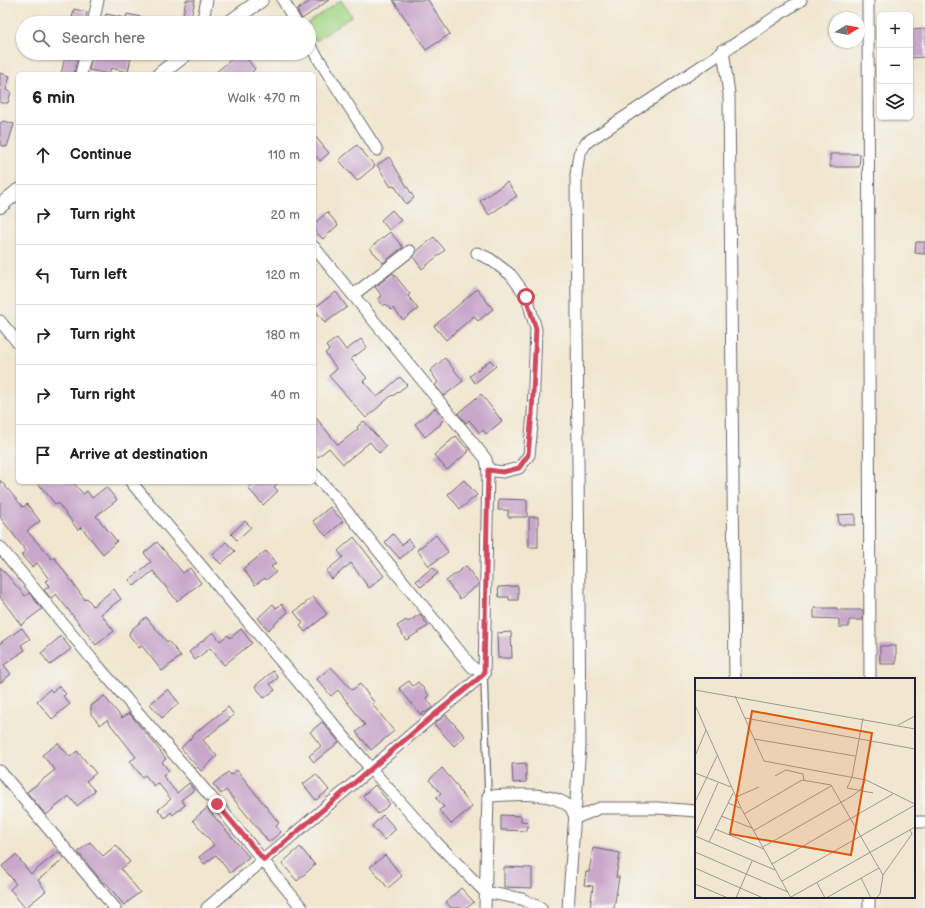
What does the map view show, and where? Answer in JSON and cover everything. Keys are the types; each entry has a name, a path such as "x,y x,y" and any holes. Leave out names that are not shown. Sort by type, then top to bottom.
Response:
{"street":[{"path":"95,16 98,0"},
{"path":"204,16 207,0"},
{"path":"239,16 262,0"},
{"path":"283,0 292,16"},
{"path":"568,908 576,818 580,746 576,175 579,154 587,142 801,0"},
{"path":"868,0 870,678"},
{"path":"724,50 729,94 734,678"},
{"path":"316,55 377,150"},
{"path":"81,72 84,60"},
{"path":"165,72 179,60"},
{"path":"0,206 16,193"},
{"path":"207,908 484,674 488,470 486,459 316,249"},
{"path":"353,295 410,251"},
{"path":"477,253 490,259 511,275 526,297 536,329 532,414 528,455 519,468 503,472 488,470"},
{"path":"0,321 16,341"},
{"path":"316,476 336,498 472,667 484,674"},
{"path":"133,484 371,769 436,842 485,892 522,899 541,908"},
{"path":"0,547 91,658 264,860 302,908"},
{"path":"0,771 115,908"},
{"path":"485,908 488,796 546,796 570,807 576,818"},
{"path":"576,818 600,808 658,808 695,811"}],"lane":[{"path":"484,674 488,796"}],"green space":[{"path":"341,0 352,16 316,41 316,17"}],"building":[{"path":"186,0 195,0 191,16 183,15"},
{"path":"312,0 329,0 306,16 300,16 297,10"},
{"path":"393,0 428,0 450,34 426,50"},
{"path":"74,9 87,12 86,16 72,16"},
{"path":"106,14 116,16 106,16"},
{"path":"127,14 137,16 126,16"},
{"path":"925,29 925,57 913,58 913,30"},
{"path":"64,60 77,60 74,72 61,72"},
{"path":"91,60 131,60 128,72 111,68 110,72 89,70"},
{"path":"231,60 248,60 255,69 252,72 216,72"},
{"path":"0,73 10,76 6,90 11,92 8,103 0,103"},
{"path":"4,121 14,124 7,147 0,145 0,123"},
{"path":"316,137 329,153 320,161 316,156"},
{"path":"357,145 375,166 357,181 339,160"},
{"path":"830,154 860,154 859,167 830,167"},
{"path":"389,157 414,198 406,204 394,185 391,187 377,165"},
{"path":"507,182 517,196 489,215 480,201"},
{"path":"392,210 401,220 389,230 381,220"},
{"path":"327,212 338,225 323,239 316,232 316,222"},
{"path":"390,232 403,247 383,263 370,248"},
{"path":"434,237 445,250 422,269 413,257 417,251"},
{"path":"916,242 925,242 925,254 915,253"},
{"path":"393,273 410,294 408,296 418,309 403,320 393,308 391,310 386,304 383,306 378,299 382,296 375,287"},
{"path":"477,289 493,309 478,321 474,316 446,340 434,326"},
{"path":"336,292 347,307 325,323 316,311 316,307"},
{"path":"337,338 346,350 361,339 367,347 351,359 367,378 363,381 377,397 400,377 407,385 393,396 392,395 366,418 329,376 337,369 325,353 329,350 326,346"},
{"path":"445,358 463,381 444,396 435,385 438,382 430,371"},
{"path":"490,360 496,366 475,383 470,376"},
{"path":"481,394 502,421 486,434 483,430 480,433 469,420 466,423 458,413"},
{"path":"435,408 444,419 440,423 441,424 425,437 415,424"},
{"path":"316,418 338,445 358,429 357,427 364,421 386,447 379,453 370,442 343,464 329,448 318,457 316,454"},
{"path":"456,436 469,451 447,470 434,455"},
{"path":"0,480 23,507 27,504 40,521 27,531 52,559 54,557 85,600 87,598 93,606 114,589 121,599 101,614 114,631 96,645 56,594 51,598 44,590 49,586 45,581 49,579 37,563 32,567 21,555 26,551 0,517"},
{"path":"464,480 477,495 460,509 448,494"},
{"path":"39,484 75,484 83,494 87,491 92,498 106,487 117,500 96,516 117,541 103,554 81,527 78,530 58,503 56,505"},
{"path":"253,484 277,484 274,487 278,491 263,505 248,488"},
{"path":"499,499 527,500 527,517 508,517 508,510 498,510"},
{"path":"330,507 343,521 326,536 313,521"},
{"path":"855,514 855,525 839,525 838,515"},
{"path":"529,517 538,517 538,547 529,547"},
{"path":"245,521 251,527 237,540 231,534"},
{"path":"393,534 402,545 408,539 414,546 400,559 385,542"},
{"path":"436,535 448,552 429,566 417,550"},
{"path":"354,537 384,576 369,588 351,563 332,579 326,571 343,557 338,551"},
{"path":"157,542 183,573 190,568 201,583 177,601 153,571 134,586 129,580 151,562 144,553"},
{"path":"226,542 235,551 221,564 212,555"},
{"path":"266,551 276,563 271,567 276,572 266,580 265,578 255,585 243,569"},
{"path":"466,566 479,584 460,599 446,581"},
{"path":"0,567 25,596 29,593 42,609 21,625 0,597"},
{"path":"433,567 438,573 421,587 416,581"},
{"path":"518,586 518,600 509,600 509,597 499,597 498,587"},
{"path":"313,597 327,614 305,632 300,626 303,623 294,612"},
{"path":"273,604 276,608 282,604 288,612 268,630 258,618"},
{"path":"814,608 863,610 863,620 849,620 849,627 839,627 839,619 814,618"},
{"path":"420,614 428,626 406,640 397,626 406,620 408,622"},
{"path":"146,617 181,656 162,671 142,646 139,648 129,635 130,631"},
{"path":"22,628 30,639 21,645 25,650 4,665 11,674 0,683 0,643"},
{"path":"241,629 252,643 224,665 210,648 195,660 189,652 213,632 220,641 228,635 230,638"},
{"path":"511,632 512,658 498,658 497,633"},
{"path":"61,636 71,649 50,665 41,653"},
{"path":"880,646 896,646 896,664 880,664"},
{"path":"331,667 352,690 360,684 374,702 372,704 394,731 371,750 356,732 365,725 338,690 331,696 317,679"},
{"path":"273,671 278,678 270,684 275,690 264,698 255,686"},
{"path":"409,681 413,686 418,682 429,695 426,698 433,707 421,715 399,688"},
{"path":"59,686 66,694 63,696 70,704 52,719 37,701 50,689 52,692"},
{"path":"168,689 179,703 162,718 150,704"},
{"path":"104,696 122,718 129,713 154,743 166,759 162,762 169,771 163,776 177,793 189,783 194,790 181,800 185,805 173,815 171,812 165,818 158,810 171,799 158,783 154,786 145,775 142,777 130,761 136,757 107,720 100,725 91,714 91,706"},
{"path":"228,707 234,715 203,740 217,756 201,771 181,748 198,731"},
{"path":"446,715 465,736 454,746 434,724"},
{"path":"322,722 339,742 314,762 309,756 321,746 310,732"},
{"path":"58,743 70,757 77,751 96,773 86,781 95,791 77,806 69,796 46,815 27,792 55,770 42,755"},
{"path":"526,763 526,782 513,783 512,764"},
{"path":"442,768 459,788 458,789 472,807 451,824 439,810 444,807 436,798 441,793 429,780"},
{"path":"237,770 279,823 276,826 281,832 269,842 226,790 221,794 213,784 228,772 231,775"},
{"path":"316,774 329,790 316,800 303,784"},
{"path":"375,785 390,804 378,814 363,796"},
{"path":"207,808 249,857 230,873 216,855 204,864 199,857 214,845 193,820"},
{"path":"383,815 396,829 384,840 372,826"},
{"path":"501,815 521,816 521,821 528,822 527,831 501,830"},
{"path":"90,842 103,856 116,845 130,862 121,869 140,892 124,905 105,882 103,883 78,852"},
{"path":"300,847 315,865 297,881 282,863"},
{"path":"593,848 620,853 616,877 619,877 614,908 590,908 593,886 584,885 586,872 589,872"},
{"path":"58,852 64,859 38,880 46,891 25,908 10,889 16,884 2,866 16,855 31,874"},
{"path":"385,855 402,876 388,888 370,867"},
{"path":"504,867 532,868 532,888 504,887"},
{"path":"461,888 474,902 467,908 451,908 446,902"}],"route":[{"path":"217,804 264,860 484,674 488,470 503,472 519,468 528,455 532,414 536,329 526,297"}]}
